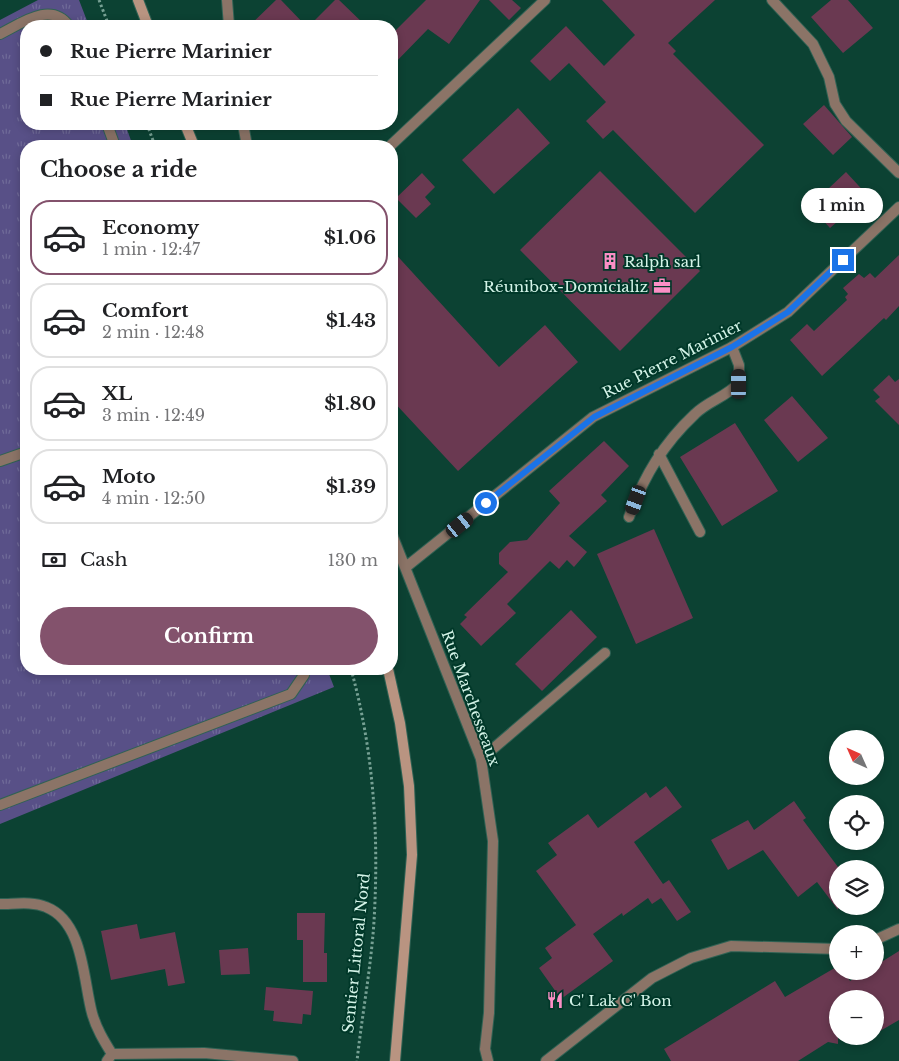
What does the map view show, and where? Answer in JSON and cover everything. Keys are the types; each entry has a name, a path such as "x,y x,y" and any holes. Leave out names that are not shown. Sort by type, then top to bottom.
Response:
{"street":[{"path":"138,0 146,20"},
{"path":"227,0 228,20"},
{"path":"396,140 545,0"},
{"path":"772,0 813,44 829,77 835,104 846,121 899,173"},
{"path":"29,20 42,14 58,15 63,20"},
{"path":"0,34 20,24"},
{"name":"Rue Pierre Marinier","path":"406,567 594,417 732,347 788,312 899,207"},
{"path":"629,517 642,483 660,454 695,413 730,393 739,384 739,365 732,347"},
{"path":"0,461 20,454"},
{"path":"660,454 700,532"},
{"name":"Rue Marchesseaux","path":"398,548 481,759 493,841 489,1014 485,1049 488,1061"},
{"path":"481,759 605,653"},
{"path":"0,805 291,694 304,675"},
{"path":"389,675 400,723 409,786 412,855 395,1061"},
{"path":"0,904 30,904 47,907 59,916 69,928 76,942 92,1015 109,1058 204,1053 293,1061"},
{"path":"884,936 899,928"},
{"path":"546,1061 652,978 691,958 730,946 829,949"}],"path":[{"path":"99,0 107,20"},
{"name":"Sentier Littoral Nord","path":"353,675 365,722 374,788 377,847 374,923 356,1061"}],"green space":[{"path":"38,0 79,0 87,20 20,20 20,130 127,130 131,140 20,140 20,675 329,675 334,687 0,824 0,20"}],"building":[{"path":"276,0 281,0 300,20 255,20"},
{"path":"335,0 339,0 360,20 315,20"},
{"path":"426,0 480,0 449,44 428,29 398,60 398,28"},
{"path":"489,0 512,0 521,8 509,20"},
{"path":"602,0 715,0 668,43 676,51 673,54 764,145 695,213 613,130 603,139 586,121 606,102 569,63 550,81 530,61 566,26 604,66 635,35"},
{"path":"831,0 848,0 873,28 843,53 811,17"},
{"path":"824,105 852,137 833,155 803,124"},
{"path":"518,108 550,143 494,194 462,160"},
{"name":"Ralph sarl","path":"600,171 700,271 620,351 520,250"},
{"path":"846,172 870,198 848,219 845,215 830,228 810,206"},
{"path":"422,173 435,187 425,197 431,204 416,218 398,200 398,196"},
{"path":"899,255 899,306 886,320 884,318 822,376 790,340 807,324 814,331 847,300 845,297 848,294 843,288 859,274 864,278 870,273 875,278"},
{"path":"398,257 499,367 545,325 578,362 458,471 398,407"},
{"path":"889,375 895,382 899,379 899,425 875,401 880,397 873,390"},
{"path":"792,396 828,438 798,462 764,420"},
{"path":"735,423 778,491 722,526 680,457"},
{"path":"604,441 629,466 601,495 607,501 569,536 587,552 574,567 567,560 559,569 550,561 507,604 516,613 481,646 460,624 467,617 464,615 508,572 499,564 499,553 510,542 527,540 560,503 549,491"},
{"path":"654,529 693,618 636,644 597,554"},
{"path":"571,610 597,637 542,691 515,664"},
{"path":"666,786 682,807 634,842 663,884 669,880 691,912 677,921 661,898 652,904 648,898 623,916 622,913 593,934 613,961 561,999 539,968 552,958 545,948 576,925 536,871 557,855 548,843 588,814 598,828 646,792 650,798"},
{"path":"794,801 806,818 803,820 833,860 829,860 829,898 817,882 798,897 763,850 728,870 711,840 748,820 754,830"},
{"path":"297,913 325,913 324,953 327,953 327,982 303,982 303,940 297,940"},
{"path":"137,924 140,939 175,932 185,983 168,986 165,969 111,980 101,931"},
{"path":"248,948 250,974 221,975 219,950"},
{"path":"899,951 899,1020 884,1029 884,990 829,990 829,1042 798,1061 671,1061 664,1049 775,981 785,997 829,971 829,980 884,980 884,960"},
{"path":"266,987 313,991 311,1015 303,1014 302,1024 273,1021 274,1011 264,1010"}],"place":[{"name":"Ralph sarl","path":"610,261"},
{"name":"Réunibox-Domicializ","path":"662,286"},
{"name":"C' Lak C' Bon","path":"555,1000"}],"route":[{"path":"486,503 564,438 594,417 732,347 788,312 843,260"}]}
